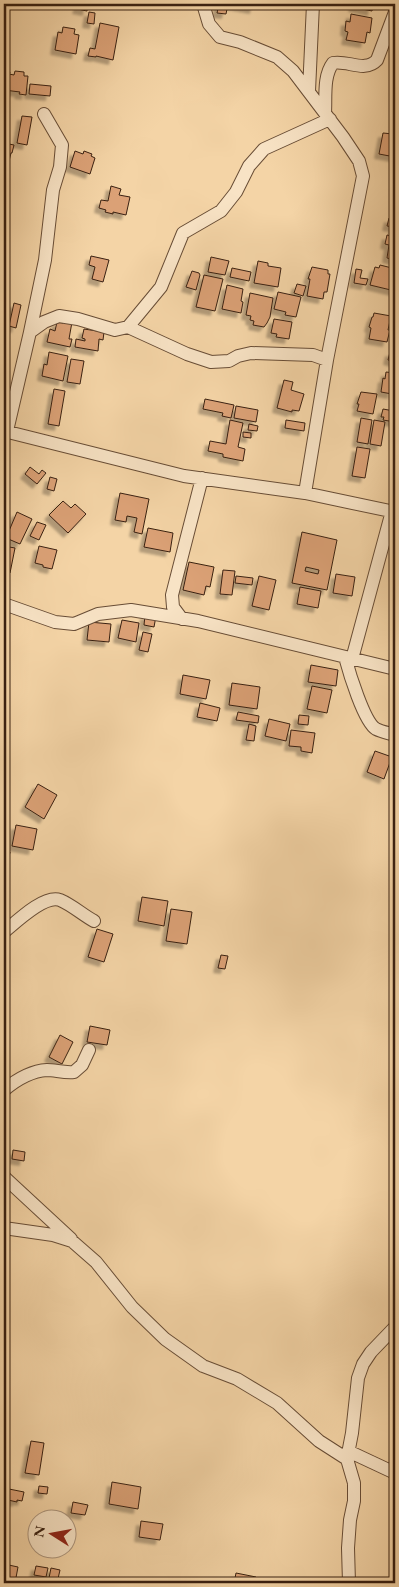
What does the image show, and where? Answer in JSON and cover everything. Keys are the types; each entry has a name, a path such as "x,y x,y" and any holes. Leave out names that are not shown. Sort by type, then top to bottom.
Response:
{"street":[{"path":"203,4 209,24 220,37 240,42 277,57 293,70 359,161 363,176 327,360 305,493"},
{"path":"309,91 313,4"},
{"path":"328,116 327,80 330,67 338,62 362,66 373,65 377,60 395,12"},
{"path":"44,114 62,145 60,167 53,190 45,260 30,332 5,431 184,476 305,493 394,511 348,658 352,682 369,723 376,729 395,735"},
{"path":"30,332 44,322 59,316 78,319 115,330 128,326 161,287 184,233 221,211 236,192 249,166 264,149 328,116"},
{"path":"128,326 164,344 211,362 229,361 238,356 251,353 313,356 327,360"},
{"path":"182,619 173,607 172,595 202,478"},
{"path":"4,604 55,622 74,624 98,614 131,610 207,624 395,669"},
{"path":"4,932 34,908 48,900 58,900 94,920"},
{"path":"4,1090 15,1081 34,1072 48,1070 63,1073 74,1072 82,1065 89,1050"},
{"path":"4,1177 96,1262 132,1307 165,1339 203,1366 237,1379 277,1403 319,1441 348,1455 395,1473"},
{"path":"4,1228 53,1235 72,1241"},
{"path":"349,1583 348,1548 350,1520 354,1501 354,1483 348,1455 358,1378 370,1352 395,1327"}],"building":[{"path":"79,4 88,4 87,11 77,9"},
{"path":"219,4 228,4 226,14 217,13"},
{"path":"228,4 255,4 254,9"},
{"path":"354,4 373,4 372,11 353,7"},
{"path":"89,12 95,13 94,24 87,23"},
{"path":"351,14 372,18 370,33 367,32 365,43 346,40 348,32 345,31 346,21 350,22"},
{"path":"100,23 119,27 113,60 88,56 90,48 95,49"},
{"path":"63,27 75,29 74,34 79,35 76,54 55,50 58,32 62,33"},
{"path":"4,71 10,72 7,80 4,80"},
{"path":"15,71 24,72 24,76 28,76 26,95 19,94 20,92 4,90 4,80 8,80 9,74 14,75"},
{"path":"30,84 51,86 50,96 29,94"},
{"path":"22,116 32,117 27,145 17,143"},
{"path":"383,133 393,134 395,157 379,154"},
{"path":"4,143 14,145 7,169 4,168"},
{"path":"75,151 83,154 84,151 92,154 91,156 95,158 90,174 70,167"},
{"path":"111,186 121,189 119,195 130,197 126,215 105,212 106,210 99,208 101,200 108,201"},
{"path":"389,218 395,220 395,235 393,234 394,227 387,226"},
{"path":"387,235 395,237 395,260 387,258 389,245 385,244"},
{"path":"91,256 109,260 103,282 92,279 95,267 89,265"},
{"path":"211,257 229,261 225,275 208,272"},
{"path":"258,261 268,263 268,266 281,268 278,287 254,283"},
{"path":"380,265 392,268 391,271 395,272 395,291 370,285 375,267 379,268"},
{"path":"312,267 328,270 328,274 330,274 327,292 324,292 323,299 307,296 310,279 308,279"},
{"path":"232,268 251,272 249,281 230,277"},
{"path":"356,269 362,270 360,278 368,279 366,285 354,283"},
{"path":"192,271 200,275 196,290 186,287"},
{"path":"204,275 223,279 215,311 196,307"},
{"path":"297,284 306,286 303,296 294,293"},
{"path":"227,285 243,289 241,313 222,309"},
{"path":"278,292 301,297 296,317 285,315 286,312 274,309"},
{"path":"250,293 273,298 270,317 264,327 253,325 254,321 250,320 251,316 246,315"},
{"path":"14,303 21,305 16,328 9,326"},
{"path":"374,313 391,316 387,342 369,339 371,328 369,327"},
{"path":"274,319 292,322 289,339 276,337 277,334 271,333"},
{"path":"63,320 72,322 69,339 72,339 70,347 47,342 50,329 55,331 57,322 63,323"},
{"path":"84,329 104,332 103,340 99,339 98,351 75,347 76,339 85,341 82,338"},
{"path":"49,352 68,356 63,381 42,376 44,364 47,365"},
{"path":"390,352 395,353 395,362 388,360"},
{"path":"71,359 84,361 80,384 67,382"},
{"path":"386,372 395,373 392,394 381,392"},
{"path":"284,380 293,382 291,390 304,394 299,411 292,410 292,412 277,408"},
{"path":"54,389 65,391 59,426 48,424"},
{"path":"361,392 377,394 373,414 357,411"},
{"path":"205,399 234,405 231,418 222,416 223,413 203,409"},
{"path":"236,406 258,410 256,422 234,418"},
{"path":"383,409 394,411 395,422 383,420 384,417 381,417"},
{"path":"361,418 372,420 368,444 357,442"},
{"path":"230,420 243,423 238,447 245,449 243,461 223,457 223,454 208,451 210,441 226,444"},
{"path":"286,420 305,423 304,431 285,428"},
{"path":"374,420 385,422 381,446 370,444"},
{"path":"249,424 258,426 257,431 248,430"},
{"path":"243,432 251,433 251,438 243,437"},
{"path":"357,447 370,449 365,478 352,476"},
{"path":"30,467 39,474 42,470 46,473 37,484 25,474"},
{"path":"50,477 57,479 54,491 47,489"},
{"path":"120,493 149,499 142,534 134,532 137,518 127,516 126,522 115,520"},
{"path":"63,501 71,508 75,504 86,514 68,533 49,515"},
{"path":"17,512 32,519 20,544 6,538"},
{"path":"37,522 46,525 39,540 30,536"},
{"path":"148,528 173,533 170,552 144,547"},
{"path":"302,532 337,540 327,590 292,583","holes":["306,567 319,570 318,574 305,571"]},
{"path":"4,546 15,548 10,573 4,572"},
{"path":"39,546 57,550 52,569 35,563"},
{"path":"189,562 214,567 210,587 206,586 204,595 183,590"},
{"path":"223,570 235,571 232,595 220,594"},
{"path":"336,574 355,577 352,596 333,593"},
{"path":"236,576 253,578 252,585 235,583"},
{"path":"259,576 276,580 269,610 252,606"},
{"path":"300,587 321,591 318,608 297,604"},
{"path":"145,615 156,616 154,627 144,625"},
{"path":"122,620 139,623 136,642 118,638"},
{"path":"89,622 111,624 109,642 87,640"},
{"path":"143,632 152,634 148,652 139,650"},
{"path":"311,665 338,670 336,686 308,682"},
{"path":"183,675 210,680 206,699 180,694"},
{"path":"232,683 260,687 257,709 229,705"},
{"path":"312,686 332,690 327,713 307,709"},
{"path":"200,703 220,708 217,721 197,717"},
{"path":"238,712 259,716 258,723 236,720"},
{"path":"299,715 309,716 308,725 298,724"},
{"path":"269,719 290,724 286,741 265,736"},
{"path":"249,724 256,726 254,741 246,740"},
{"path":"291,730 315,733 312,753 301,751 301,747 289,746"},
{"path":"375,751 392,757 384,779 367,772"},
{"path":"38,784 57,795 44,819 25,807"},
{"path":"16,825 37,829 33,850 12,846"},
{"path":"4,851 10,852 6,873 4,873"},
{"path":"142,897 168,901 164,926 138,921"},
{"path":"171,909 192,912 187,944 166,941"},
{"path":"97,929 113,934 104,962 88,957"},
{"path":"221,955 228,956 225,969 218,968"},
{"path":"90,1026 110,1030 107,1045 87,1042"},
{"path":"60,1035 73,1042 62,1064 49,1057"},
{"path":"13,1150 25,1152 24,1161 12,1159"},
{"path":"31,1441 44,1443 39,1475 25,1473"},
{"path":"112,1482 141,1487 138,1509 109,1504"},
{"path":"39,1486 48,1487 47,1494 38,1493"},
{"path":"4,1488 24,1492 22,1501 17,1500 17,1502 4,1498"},
{"path":"73,1502 88,1505 85,1515 78,1514 78,1510 72,1510"},
{"path":"141,1521 163,1524 160,1540 139,1537"},
{"path":"4,1564 18,1567 15,1583 4,1583"},
{"path":"36,1566 48,1568 46,1577 34,1575"},
{"path":"51,1568 60,1570 57,1583 48,1583"},
{"path":"236,1573 256,1577 254,1583 234,1583"}]}
